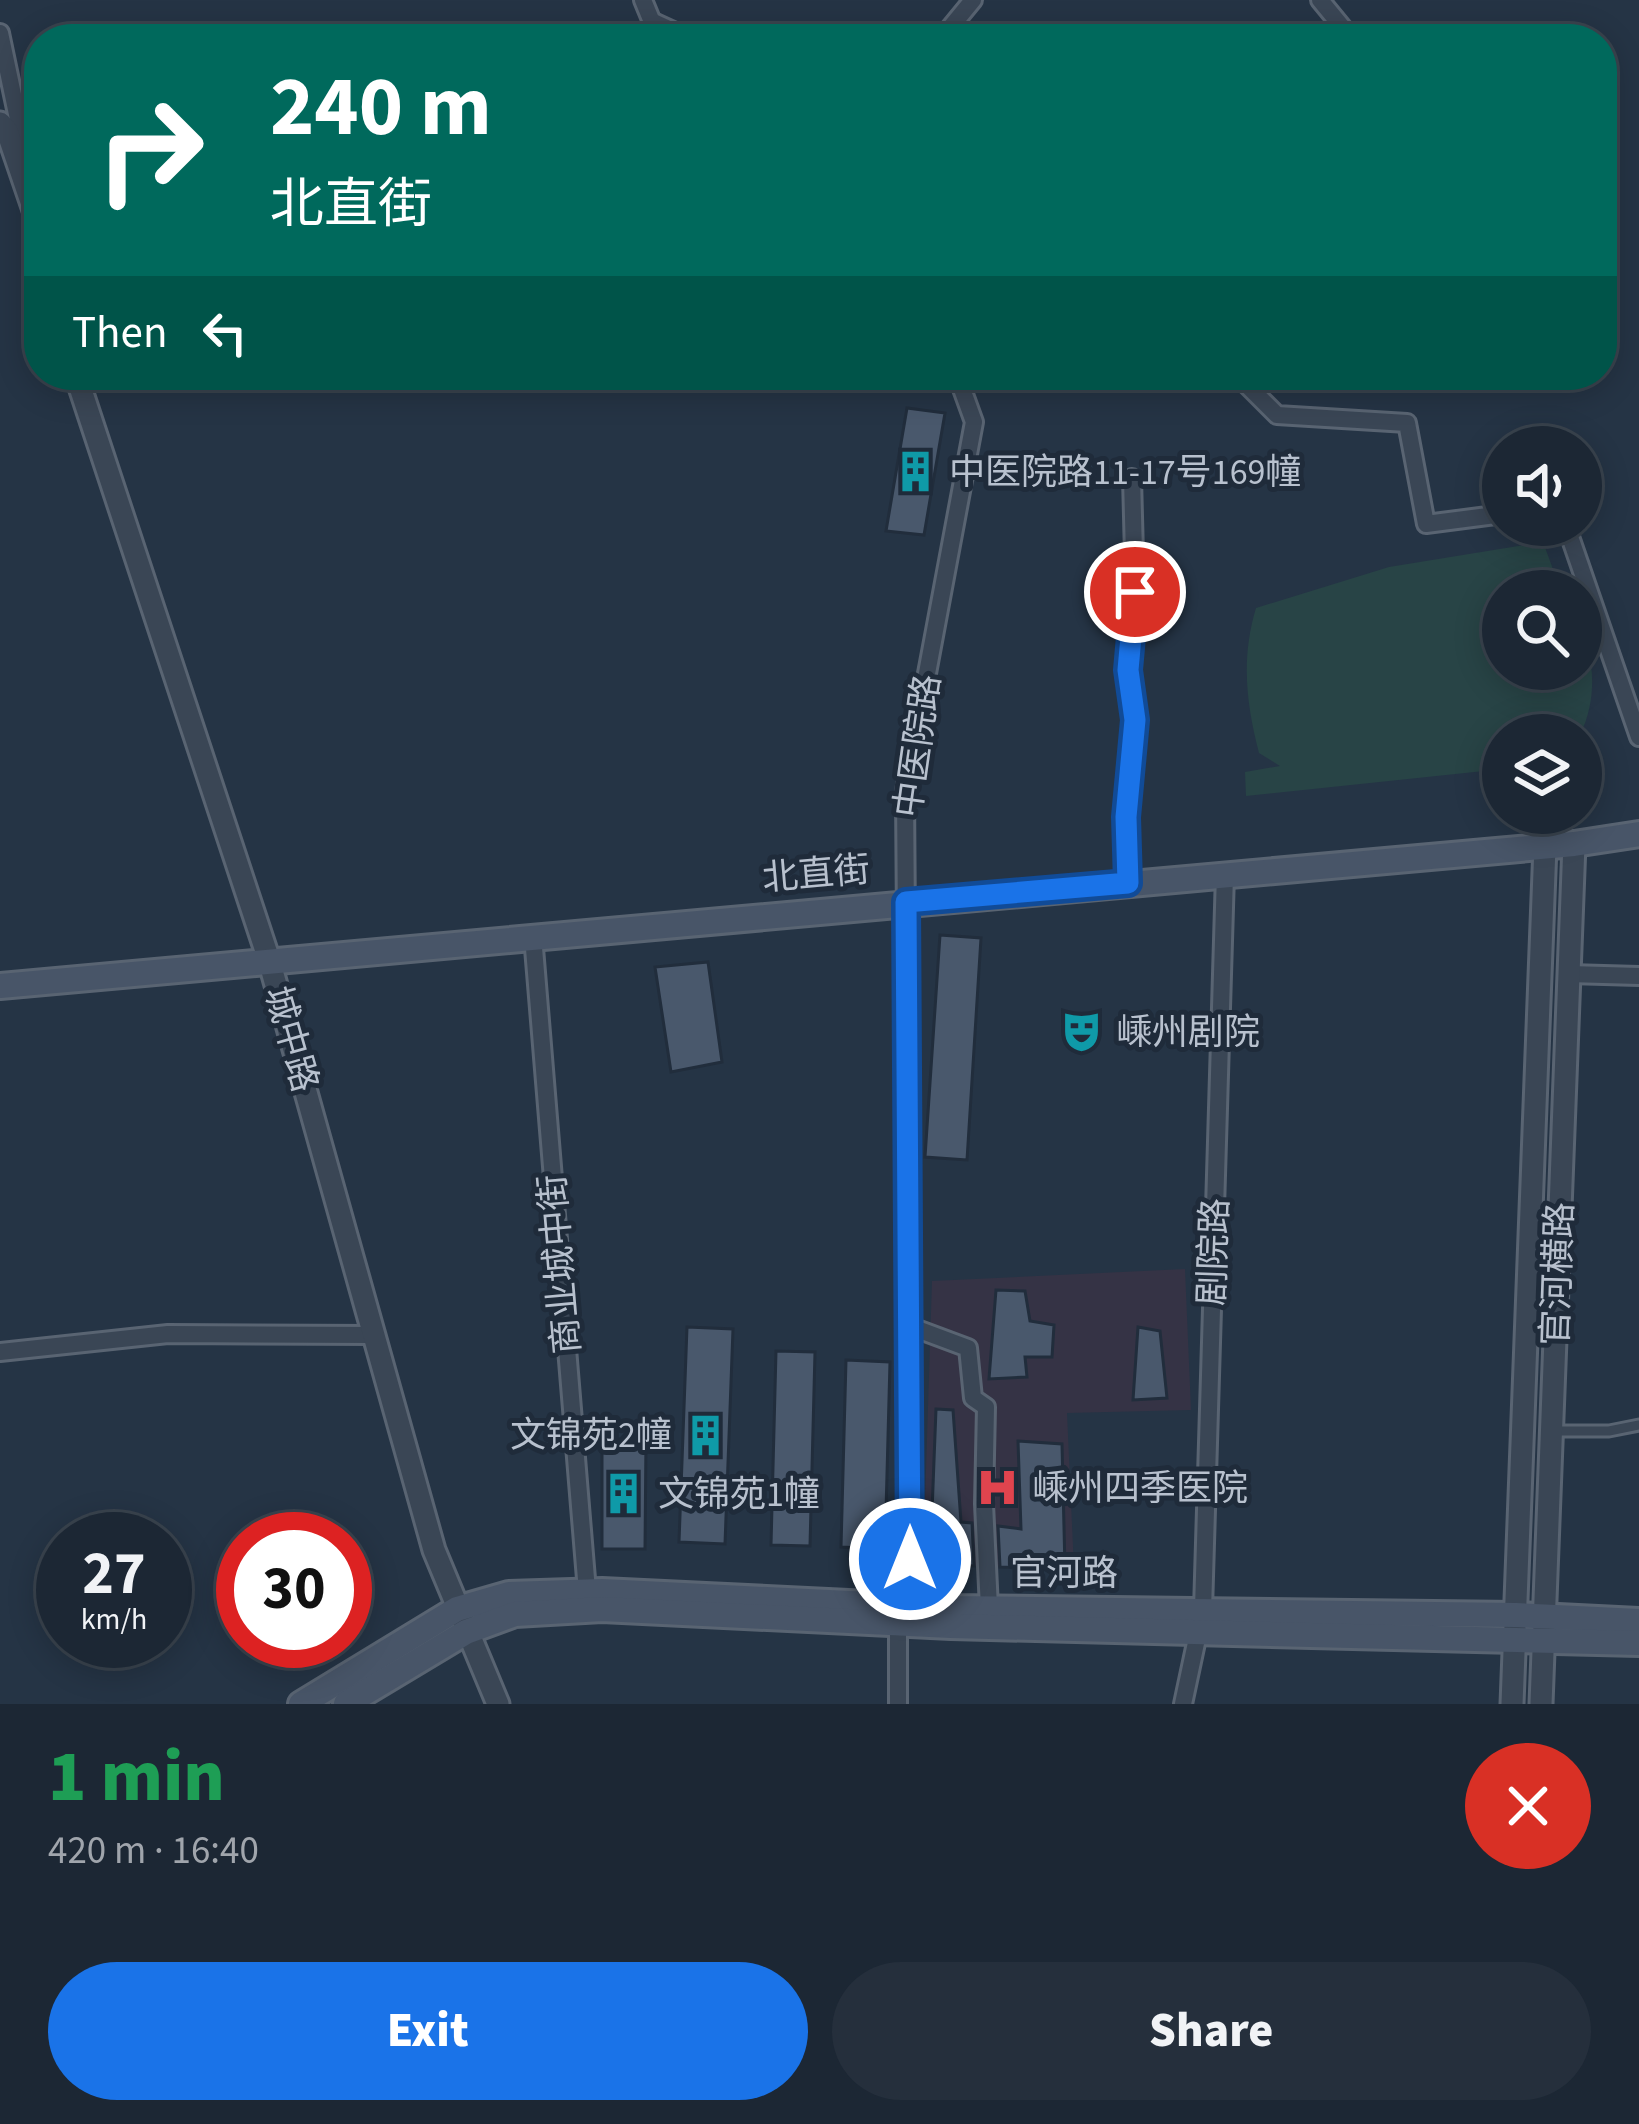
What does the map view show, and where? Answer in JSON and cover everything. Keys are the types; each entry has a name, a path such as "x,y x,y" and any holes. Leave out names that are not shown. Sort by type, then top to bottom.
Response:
{"main road":[{"name":"北直街","path":"0,986 1574,844 1639,834"},
{"name":"官河路","path":"301,1704 509,1594 587,1592 905,1615 988,1608 1202,1620"},
{"name":"官河路","path":"346,1704 461,1620 602,1609 1515,1628 1639,1643"},
{"name":"官河路","path":"1544,1629 1639,1621"}],"street":[{"path":"954,24 974,0"},
{"path":"1320,0 1340,24"},
{"path":"0,34 24,150"},
{"path":"0,123 24,179"},
{"name":"城中路","path":"81,390 268,961 434,1550 497,1704"},
{"name":"中医院路","path":"898,1704 905,1615 909,1326 905,791 974,422 962,390"},
{"path":"1252,390 1277,415 1407,423 1426,524 1482,517"},
{"path":"1128,883 1126,817 1135,720 1128,670 1135,592 1132,478"},
{"path":"1573,546 1639,737"},
{"name":"官河横路","path":"1541,1704 1574,844"},
{"name":"官河横路","path":"1512,1704 1545,846"},
{"name":"剧院路","path":"1183,1704 1202,1620 1225,874"},
{"name":"商业城中街","path":"533,936 587,1592"},
{"path":"1569,974 1639,976"},
{"path":"909,1326 968,1348 973,1398 986,1407 988,1608"},
{"path":"0,1352 168,1334 374,1335"}],"lane":[{"path":"646,8 673,24"},
{"path":"1552,1431 1609,1431 1639,1425"}],"shaded area":[{"name":"嵊州四季医院","path":"1185,1269 1191,1410 1067,1413 1074,1569 923,1564 932,1281"}],"green space":[{"path":"1544,546 1553,570 1482,570 1482,690 1591,690 1588,714 1482,714 1482,771 1246,796 1245,772 1280,766 1259,753 1251,716 1247,663 1256,608 1389,567"}],"building":[{"name":"中医院路11-17号169幢","path":"907,408 945,413 924,535 886,531"},
{"path":"940,935 981,938 967,1160 925,1157"},
{"path":"708,962 722,1062 671,1072 655,967"},
{"path":"996,1290 1025,1291 1030,1321 1054,1325 1052,1357 1025,1357 1027,1377 989,1379"},
{"name":"文锦苑2幢","path":"687,1327 733,1329 725,1544 679,1542"},
{"path":"1138,1327 1160,1331 1167,1398 1133,1400"},
{"path":"776,1351 815,1352 810,1546 771,1545"},
{"path":"846,1360 890,1362 885,1549 841,1547"},
{"path":"936,1409 953,1410 961,1522 972,1523 974,1566 930,1564"},
{"name":"文锦苑1幢","path":"602,1439 646,1439 645,1549 602,1549"},
{"path":"1018,1441 1062,1444 1065,1569 1000,1567 998,1526 1021,1529"}],"place":[{"name":"中医院路11-17号169幢","path":"915,472"},
{"name":"嵊州剧院","path":"1082,1032"},
{"name":"文锦苑2幢","path":"706,1435"},
{"name":"嵊州四季医院","path":"998,1488"},
{"name":"文锦苑1幢","path":"624,1494"}],"route":[{"path":"910,1559 906,902 1128,883 1126,817 1135,720 1128,670 1135,592"}]}
